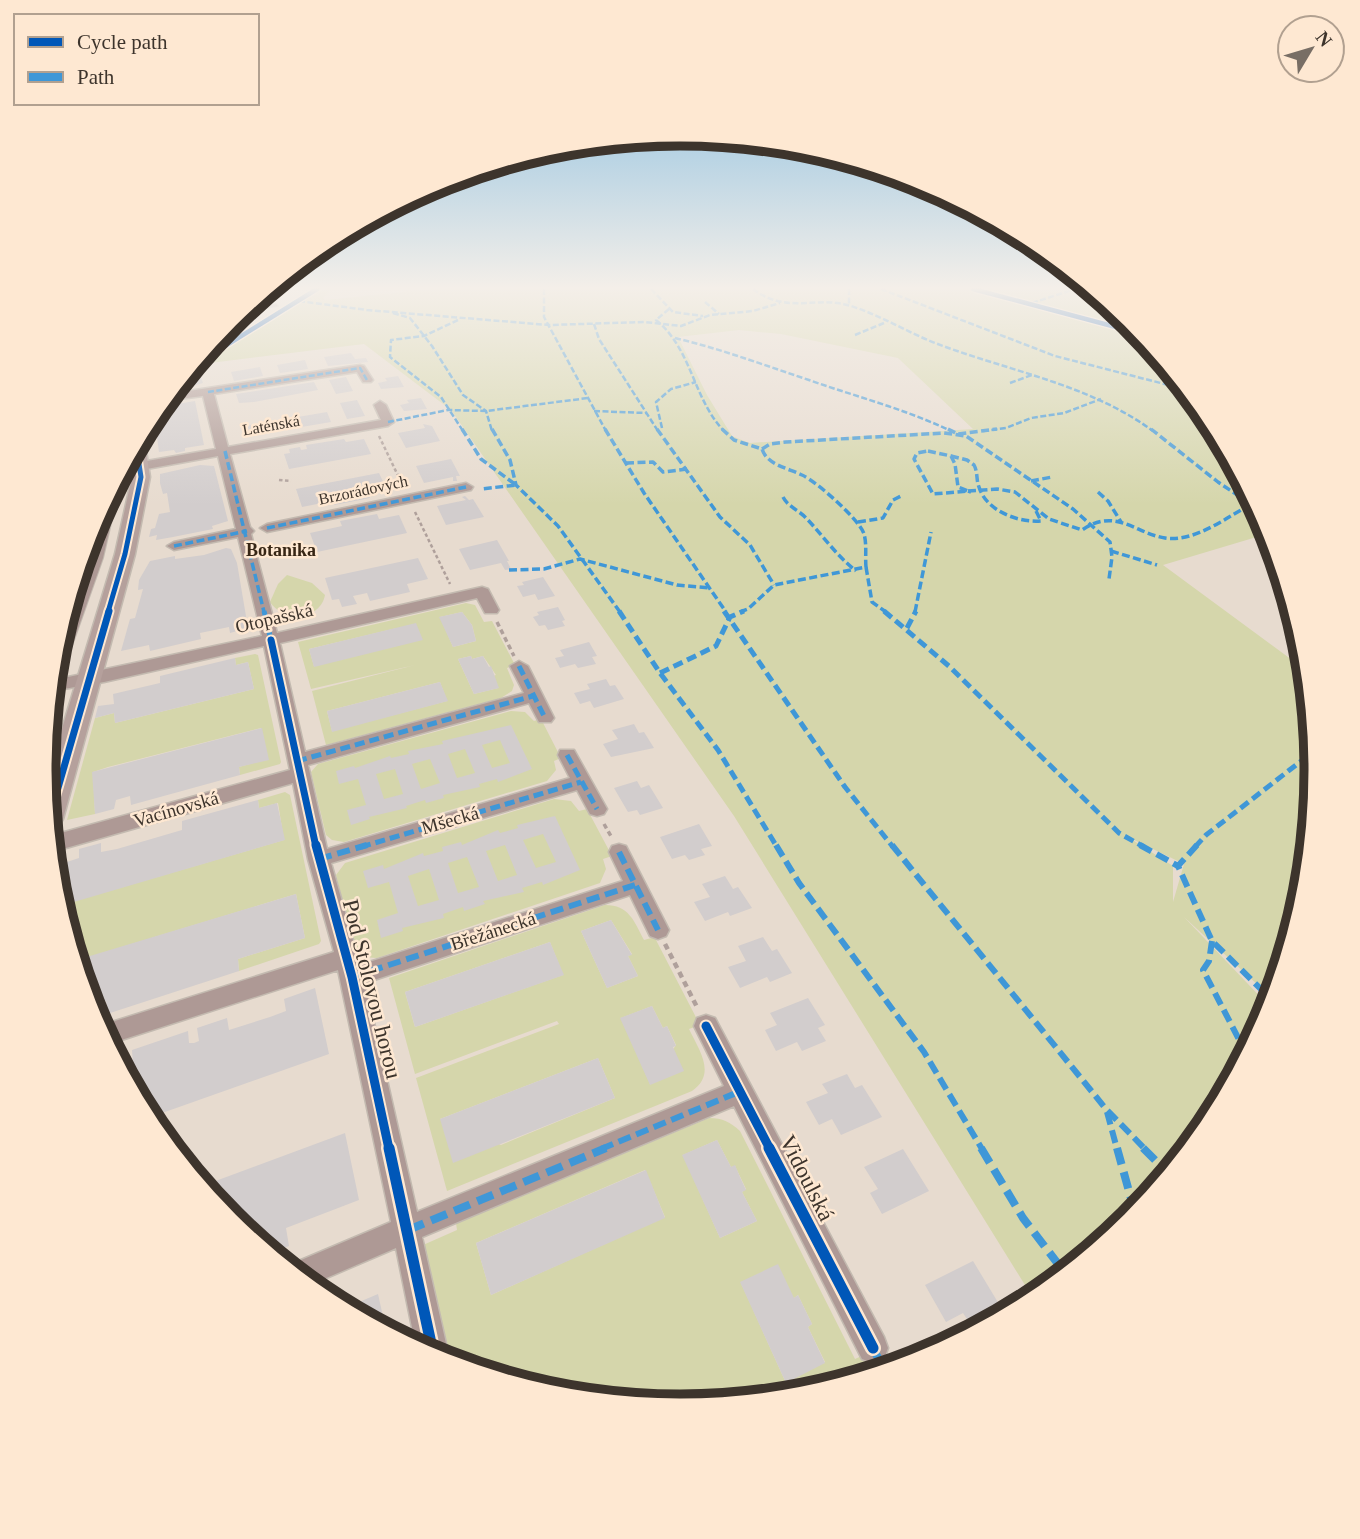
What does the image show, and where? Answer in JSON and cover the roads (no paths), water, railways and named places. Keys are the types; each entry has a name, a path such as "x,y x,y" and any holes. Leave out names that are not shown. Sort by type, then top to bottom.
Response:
{"street":[{"path":"181,396 360,368 367,380"},
{"name":"Pod Stolovou horou","path":"208,392 245,532 298,768 349,967 431,1341"},
{"name":"Laténská","path":"130,476 225,451 388,422 380,405"},
{"path":"57,793 125,554 129,477"},
{"name":"Brzorádových","path":"267,527 466,487"},
{"path":"174,546 245,532"},
{"name":"Otopašská","path":"61,688 482,592 491,610"},
{"path":"519,666 545,718"},
{"name":"Vacínovská","path":"60,841 533,696"},
{"path":"567,755 597,809"},
{"name":"Mšecká","path":"320,859 581,782"},
{"path":"618,852 658,930"},
{"name":"Břežánecká","path":"114,1032 635,885"},
{"name":"Vidoulská","path":"706,1026 873,1348"},
{"path":"308,1271 741,1091"}],"lane":[{"path":"70,640 127,480"},
{"path":"93,559 99,558"}],"district":[{"name":"Botanika","path":"281,550"}]}
